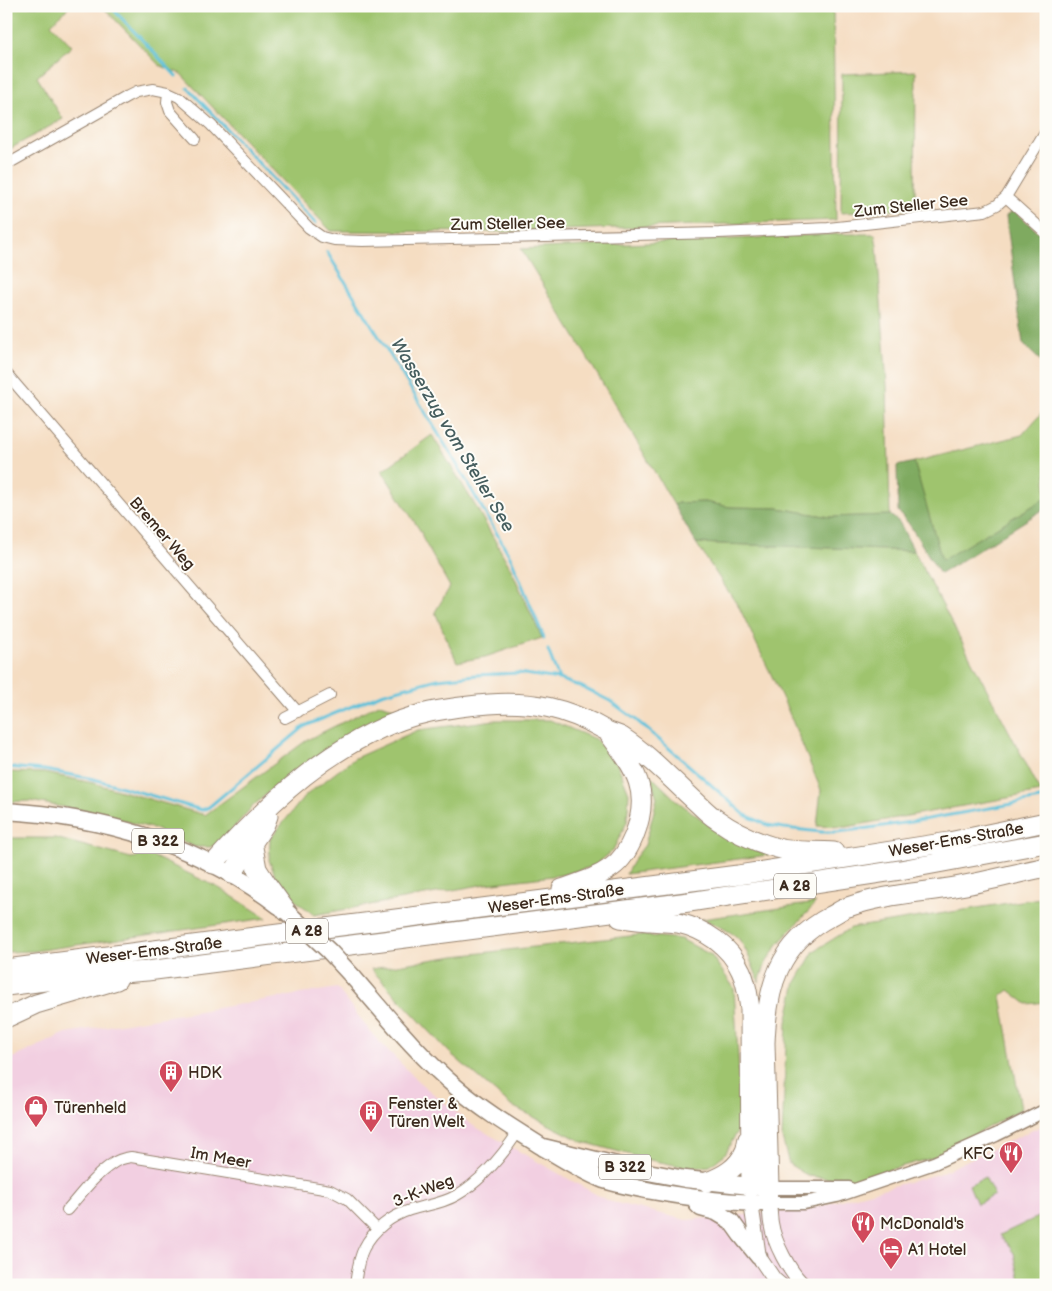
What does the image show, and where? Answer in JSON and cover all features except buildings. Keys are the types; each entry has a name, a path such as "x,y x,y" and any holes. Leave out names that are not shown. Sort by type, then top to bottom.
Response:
{"highway":[{"path":"213,864 255,819 292,785 329,757 368,734 401,721 435,711 454,707 502,703 545,706 567,712 580,716 607,731 619,735 635,746 715,819 744,836 779,848 865,856"},
{"path":"520,903 584,882 596,876 612,867 630,845 641,813 642,794 630,762 607,731"},
{"path":"232,874 264,824 273,803"},
{"name":"Weser-Ems-Straße","path":"64,962 738,875 949,842 1046,822"},
{"path":"252,842 257,869 287,912"},
{"name":"Weser-Ems-Straße","path":"147,971 689,902 910,868 1046,843"},
{"path":"760,1195 766,1020 771,987 780,965 790,949 818,922 847,907 884,897 960,886 1046,867"},
{"path":"587,915 679,924 695,928 728,950 742,971 750,1009 752,1134 760,1195"},
{"path":"6,957 64,962"},
{"path":"6,969 64,962"},
{"path":"6,986 84,976 147,971"},
{"path":"6,1018 36,1004 147,971"},
{"path":"707,1182 735,1168 746,1151 747,1141 752,1134"}],"main road":[{"name":"B 322","path":"6,811 50,815 101,824 159,841 232,874 287,912 329,950 406,1038 456,1087 518,1132 580,1169 606,1180 690,1198 760,1195"},
{"name":"B 322","path":"543,1147 637,1170 707,1182 760,1195"},
{"path":"759,1257 760,1195"},
{"path":"760,1195 773,1234 788,1266 803,1285"},
{"path":"690,1198 701,1208 716,1212 731,1221 774,1279 781,1285"}],"street":[{"name":"Zum Steller See","path":"6,165 136,92 153,89 179,96 211,125 309,228 322,237 334,240 363,241 719,233 878,224 985,211 997,205 1006,197 1046,131"},
{"path":"168,92 167,102 170,111 195,138"},
{"path":"1006,197 1046,233"},
{"name":"Bremer Weg","path":"6,373 298,712"},
{"path":"284,718 330,695"},
{"path":"760,1195 859,1188 934,1163 1046,1110"},
{"name":"3-K-Weg","path":"355,1285 364,1247 377,1229 394,1217 410,1210 438,1204 472,1186 497,1160 518,1132"},
{"name":"Im Meer","path":"67,1210 112,1163 131,1157 330,1190 347,1199 377,1229"}],"shaded area":[{"path":"337,988 373,1035 420,1083 472,1125 608,1201 686,1220 804,1210 938,1174 1046,1124 1046,1213 1000,1235 1014,1253 1021,1285 6,1285 6,1061 66,1033"}],"green space":[{"path":"6,6 70,6 51,24 72,46 37,77 63,119 6,151"},
{"path":"102,6 833,6 836,220 507,232 331,231 181,74 159,65"},
{"path":"916,71 915,209 841,213 842,74"},
{"path":"1014,210 1046,239 1046,366 1023,344 1006,216"},
{"path":"838,234 875,234 887,386 890,515 830,517 778,508 730,507 705,502 678,503 674,505 521,249"},
{"path":"1046,408 1046,498 941,561 914,462 1022,435"},
{"path":"432,435 511,569 542,638 485,657 457,662 435,612 450,587 421,532 382,471"},
{"path":"914,462 942,560 1046,498 1046,508 940,574 909,524 898,511 897,466"},
{"path":"705,502 730,507 778,508 830,517 890,515 899,522 914,551 696,543 674,505 678,503"},
{"path":"696,543 914,551 1041,792 846,827 817,826 821,790 787,708 740,609"},
{"path":"379,704 405,711 347,737 282,780 252,807 219,844 210,847 195,847 155,829 91,812 30,801 6,802 6,772 44,773 93,783 205,815 307,740"},
{"path":"495,720 550,720 595,739 616,761 629,793 627,822 613,850 595,866 561,875 486,884 314,915 280,888 269,860 270,839 305,796 355,758 418,730"},
{"path":"650,775 677,801 723,835 769,855 626,874 634,859 645,845 653,815 657,798"},
{"path":"6,838 55,838 131,858 150,855 219,888 267,918 34,951 6,952"},
{"path":"1046,897 1046,1002 1027,1004 1009,990 1001,996 1021,1109 932,1158 848,1181 808,1176 789,1164 782,1138 787,1022 796,982 814,951 851,928"},
{"path":"816,903 778,944 766,963 759,982 747,953 738,938 702,919"},
{"path":"639,935 681,939 711,955 734,988 741,1107 737,1132 725,1154 710,1166 690,1168 650,1160 583,1142 510,1105 450,1053 371,969 455,956"},
{"path":"985,1177 994,1195 977,1204 969,1185"},
{"path":"1046,1213 1046,1278 1032,1285 1021,1285 1014,1253 1000,1235"}],"waterway":[{"path":"113,9 176,76"},
{"path":"188,88 315,223"},
{"name":"Wasserzug vom Steller See","path":"327,252 452,456 511,558 544,638"},
{"name":"Wasserzug vom Steller See","path":"548,650 559,679 582,687 610,701 635,719 745,815 768,825 821,832 837,832 911,822 1046,798"},
{"path":"6,767 44,770 94,779 202,810 209,807 305,726 381,694 438,679 476,675 518,673 559,679"}],"place":[{"name":"HDK","path":"171,1093"},
{"name":"Türenheld","path":"36,1128"},
{"name":"Fenster & Türen Welt","path":"371,1133"},
{"name":"KFC","path":"1011,1174"},
{"name":"McDonald's","path":"863,1244"},
{"name":"A1 Hotel","path":"891,1270"}]}
